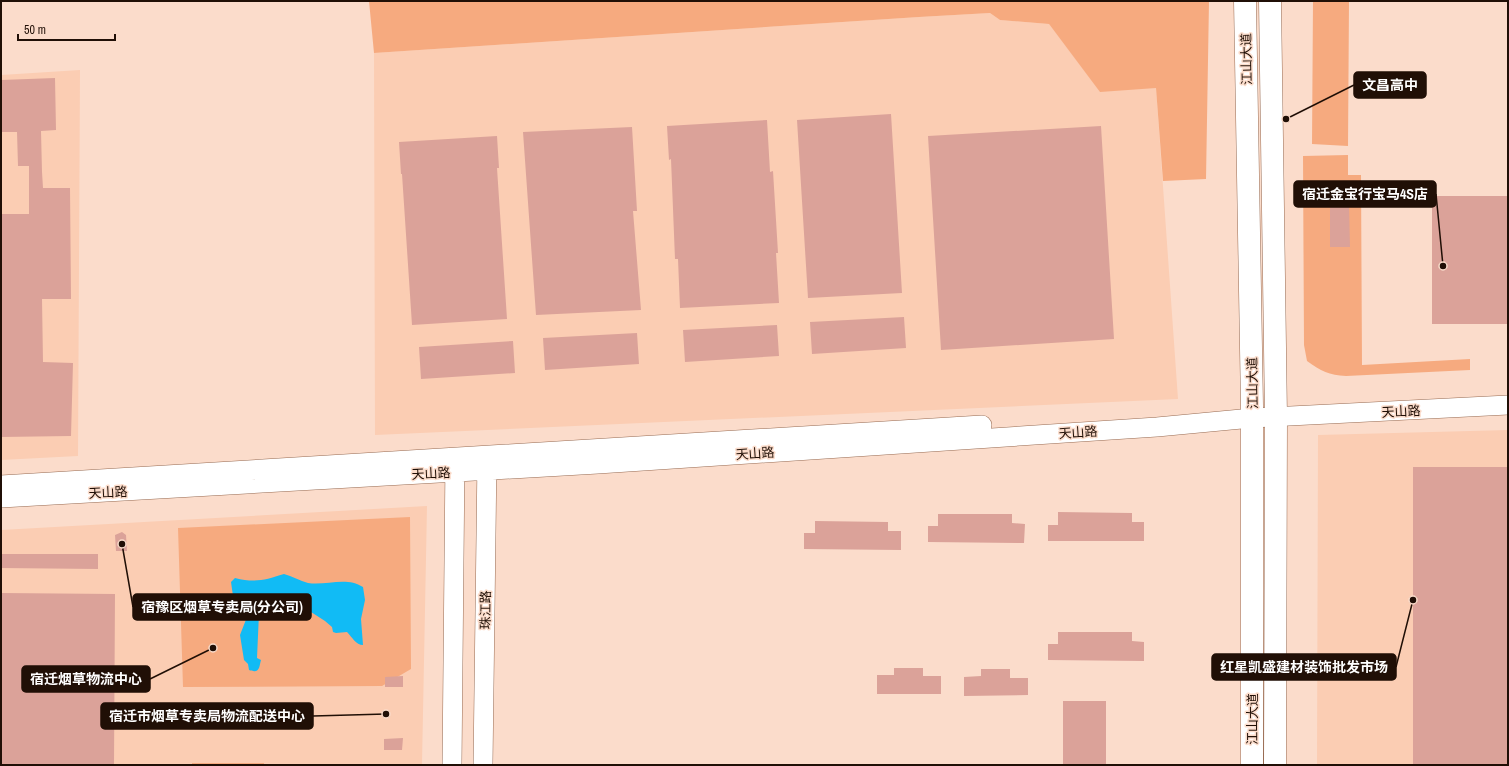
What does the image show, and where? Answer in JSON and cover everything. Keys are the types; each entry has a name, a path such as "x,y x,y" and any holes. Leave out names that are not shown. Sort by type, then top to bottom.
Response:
{"main road":[{"name":"江山大道","path":"1245,1 1252,412 1252,765"},
{"name":"江山大道","path":"1270,1 1275,411 1275,765"}],"street":[{"name":"天山路","path":"1275,411 1508,392"},
{"name":"天山路","path":"1,498 1154,415 1508,405"},
{"name":"珠江路","path":"483,765 487,463"},
{"name":"天山路","path":"1,485 455,465"},
{"path":"452,765 455,465"}],"shaded area":[{"path":"369,1 1209,1 1206,179 1163,181 1156,88 1100,92 1049,24 1000,20 990,13 374,53"},
{"path":"1313,1 1349,1 1348,146 1312,144"},
{"path":"990,13 1000,20 1049,24 1100,91 1156,87 1178,399 375,435 374,53"},
{"path":"80,70 78,456 1,460 1,75"},
{"path":"1348,155 1348,175 1361,175 1362,365 1470,359 1470,370 1346,376 1325,372 1307,361 1304,345 1303,156"},
{"path":"1508,430 1508,765 1317,765 1318,435"},
{"path":"427,506 422,765 1,765 1,530"},
{"path":"410,517 411,669 382,686 183,687 178,528"},
{"path":"192,763 264,763 264,765 192,765"}],"water":[{"path":"284,574 308,583 350,582 363,587 365,600 361,619 363,645 356,642 347,632 333,632 332,627 311,612 307,606 300,601 290,601 274,609 259,613 257,658 261,660 257,670 249,670 248,664 244,660 240,635 247,617 233,596 231,582 235,578 260,580"}],"building":[{"path":"55,78 56,130 41,131 43,188 70,188 71,299 42,299 43,362 73,363 71,436 1,437 1,214 29,214 29,166 18,166 17,132 1,132 1,80"},
{"path":"891,114 902,293 808,298 797,120"},
{"path":"767,120 770,172 773,171 778,253 776,253 779,303 680,308 678,259 675,259 671,159 669,160 667,126"},
{"path":"1101,126 1114,339 941,350 928,136"},
{"path":"632,127 637,211 633,211 641,310 536,315 523,132"},
{"path":"497,136 499,168 497,168 507,319 412,325 399,142"},
{"path":"1432,196 1508,196 1508,324 1432,324"},
{"path":"1330,205 1349,205 1350,247 1330,247"},
{"path":"904,317 906,348 812,354 810,322"},
{"path":"777,325 779,356 685,362 683,330"},
{"path":"637,333 639,364 545,370 543,338"},
{"path":"513,341 515,373 421,379 419,347"},
{"path":"1413,467 1508,467 1508,765 1413,765"},
{"path":"1058,512 1132,513 1132,522 1144,522 1144,541 1048,541 1048,525 1058,525"},
{"path":"938,514 1012,514 1012,523 1025,524 1024,543 928,542 928,526 938,526"},
{"path":"815,521 888,522 888,531 901,531 901,550 804,549 804,533 815,533"},
{"path":"122,532 126,535 127,551 116,551 115,535"},
{"path":"1,554 98,554 98,569 1,568"},
{"path":"1,593 115,594 114,765 1,765"},
{"path":"1058,632 1132,632 1132,641 1144,642 1144,661 1048,660 1048,644 1058,644"},
{"path":"894,668 923,668 923,676 941,676 941,694 877,694 877,675 894,675"},
{"path":"981,669 1010,669 1010,678 1028,678 1028,695 964,696 964,677 981,676"},
{"path":"403,676 403,687 385,687 385,677"},
{"path":"1063,701 1106,701 1106,765 1063,765"},
{"path":"403,738 402,750 384,750 384,739"}],"place":[{"name":"文昌高中","path":"1286,119"},
{"name":"宿迁金宝行宝马4S店","path":"1443,266"},
{"name":"宿豫区烟草专卖局(分公司)","path":"122,544"},
{"name":"红星凯盛建材装饰批发市场","path":"1413,600"},
{"name":"宿迁烟草物流中心","path":"213,648"},
{"name":"宿迁市烟草专卖局物流配送中心","path":"386,714"}]}
